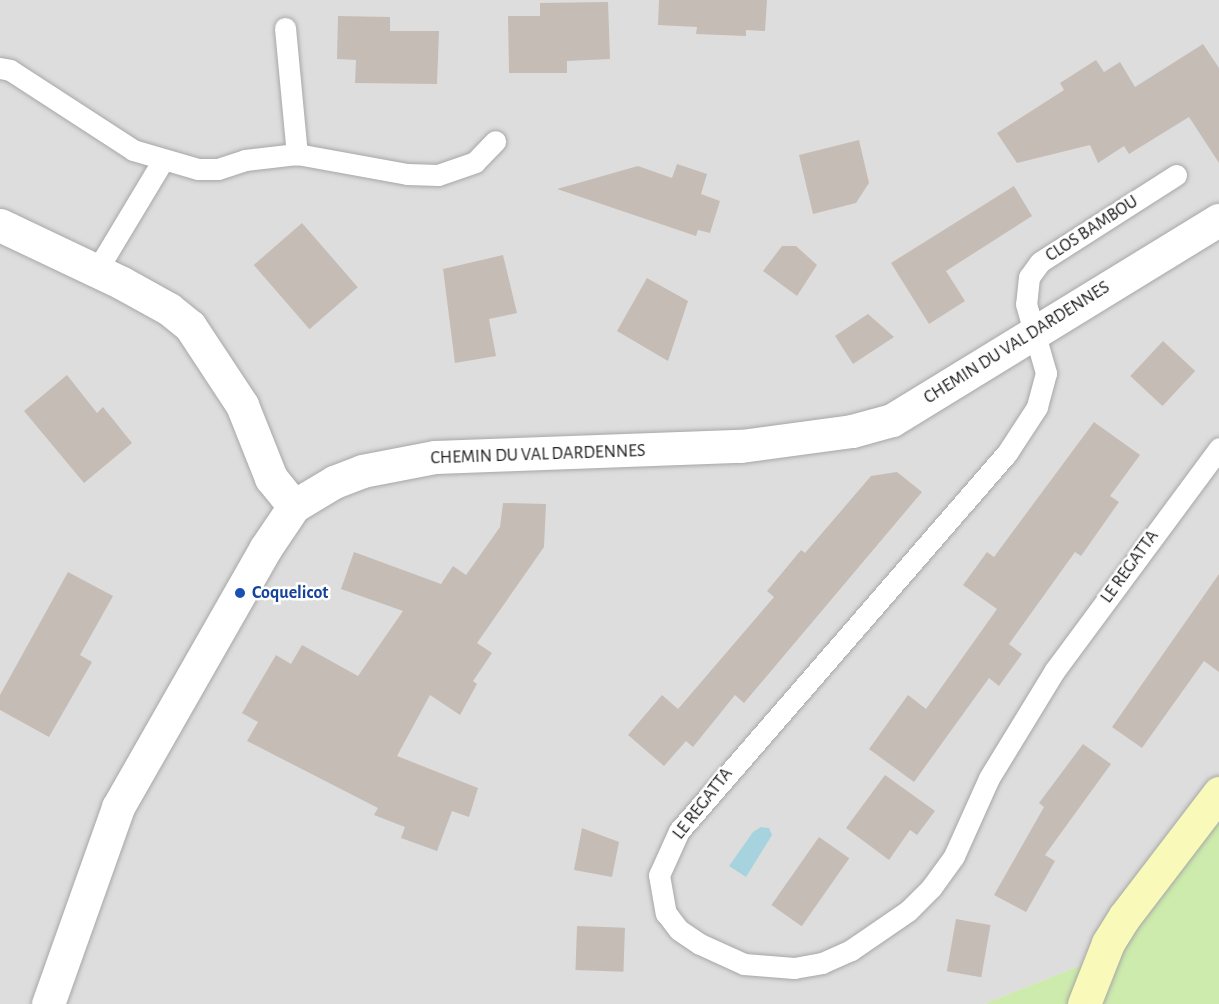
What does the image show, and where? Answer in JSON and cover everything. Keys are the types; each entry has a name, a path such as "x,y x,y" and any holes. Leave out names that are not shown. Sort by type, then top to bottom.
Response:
{"street":[{"name":"CHEMIN DU VAL DARDENNES","path":"48,1004 118,807 265,549 294,506 334,482 362,471 435,457 729,447 852,431 892,420 1219,220"},
{"path":"0,225 97,270 169,309 190,326 242,405 271,478 294,506"},
{"path":"1084,1004 1108,943 1119,925 1219,793"}],"lane":[{"path":"285,28 297,154"},
{"path":"0,68 10,70 133,150 198,169 218,169 245,160 297,154 406,174 438,175 475,162 495,141"},
{"path":"97,270 163,160"},
{"name":"CLOS BAMBOU","path":"1035,332 1026,304 1027,289 1040,262 1176,176"},
{"name":"LE REGATTA","path":"1035,332 1046,373 1037,407 1026,428 679,831 659,876 660,895 666,913 679,930 700,944 744,964 794,968 822,963 851,950 908,911 954,856 989,778 1055,670 1219,448"}],"shaded area":[{"path":"0,0 1219,0 1219,806 1107,955 984,1004 0,1004"}],"green space":[{"path":"1219,806 1219,1004 984,1004 1107,955"}],"water":[{"path":"761,827 769,828 772,835 746,877 729,866 753,832"}],"building":[{"path":"659,0 767,0 765,31 746,30 746,36 696,34 697,27 658,25"},
{"path":"608,2 610,59 567,61 567,73 509,73 508,16 540,16 540,3"},
{"path":"338,16 390,17 390,31 439,31 437,84 355,83 356,60 337,59"},
{"path":"1203,44 1219,68 1219,163 1189,117 1129,154 1124,146 1098,163 1090,145 1017,163 997,133 1064,90 1060,83 1096,60 1104,72 1120,62 1135,87"},
{"path":"859,140 869,183 856,203 813,214 799,155"},
{"path":"677,164 707,174 701,194 720,201 710,233 698,230 696,236 557,189 638,166 672,178"},
{"path":"1014,186 1032,216 946,271 965,301 929,324 891,263"},
{"path":"302,223 358,287 309,329 254,265"},
{"path":"782,246 796,246 817,265 797,296 763,271"},
{"path":"503,255 517,313 489,319 496,356 455,363 443,269"},
{"path":"647,278 688,301 668,361 617,331"},
{"path":"868,314 894,337 853,364 835,336"},
{"path":"1163,341 1195,371 1162,406 1130,376"},
{"path":"67,375 97,413 103,407 132,443 84,483 24,411"},
{"path":"1094,422 1140,455 1110,496 1119,502 1081,556 1075,552 1009,644 1022,654 999,686 989,678 914,782 869,749 908,695 926,709 997,609 963,585 987,552 994,557"},
{"path":"897,472 922,492 744,703 735,695 693,747 686,741 664,766 628,735 662,695 678,709 774,597 767,591 801,550 805,553 871,476"},
{"path":"503,503 546,504 544,547 477,643 492,653 473,681 477,684 460,715 430,695 397,756 478,788 469,817 452,811 437,851 401,838 405,827 374,815 378,808 247,741 258,722 242,713 276,655 291,664 302,645 358,676 403,611 341,589 354,552 441,584 453,566 466,575 500,527"},
{"path":"68,572 113,596 80,655 92,662 49,737 0,710 0,695"},
{"path":"1219,574 1219,672 1204,661 1142,748 1112,727"},
{"path":"1083,744 1111,764 1045,855 1055,861 1026,912 994,895 1044,807 1039,803"},
{"path":"885,775 935,811 917,835 910,830 889,860 846,828"},
{"path":"582,828 619,842 612,877 574,870"},
{"path":"819,837 849,858 802,926 771,905"},
{"path":"956,919 990,925 981,977 947,971"},
{"path":"577,926 625,928 623,972 575,970"}],"place":[{"name":"Coquelicot","path":"240,593"}]}
